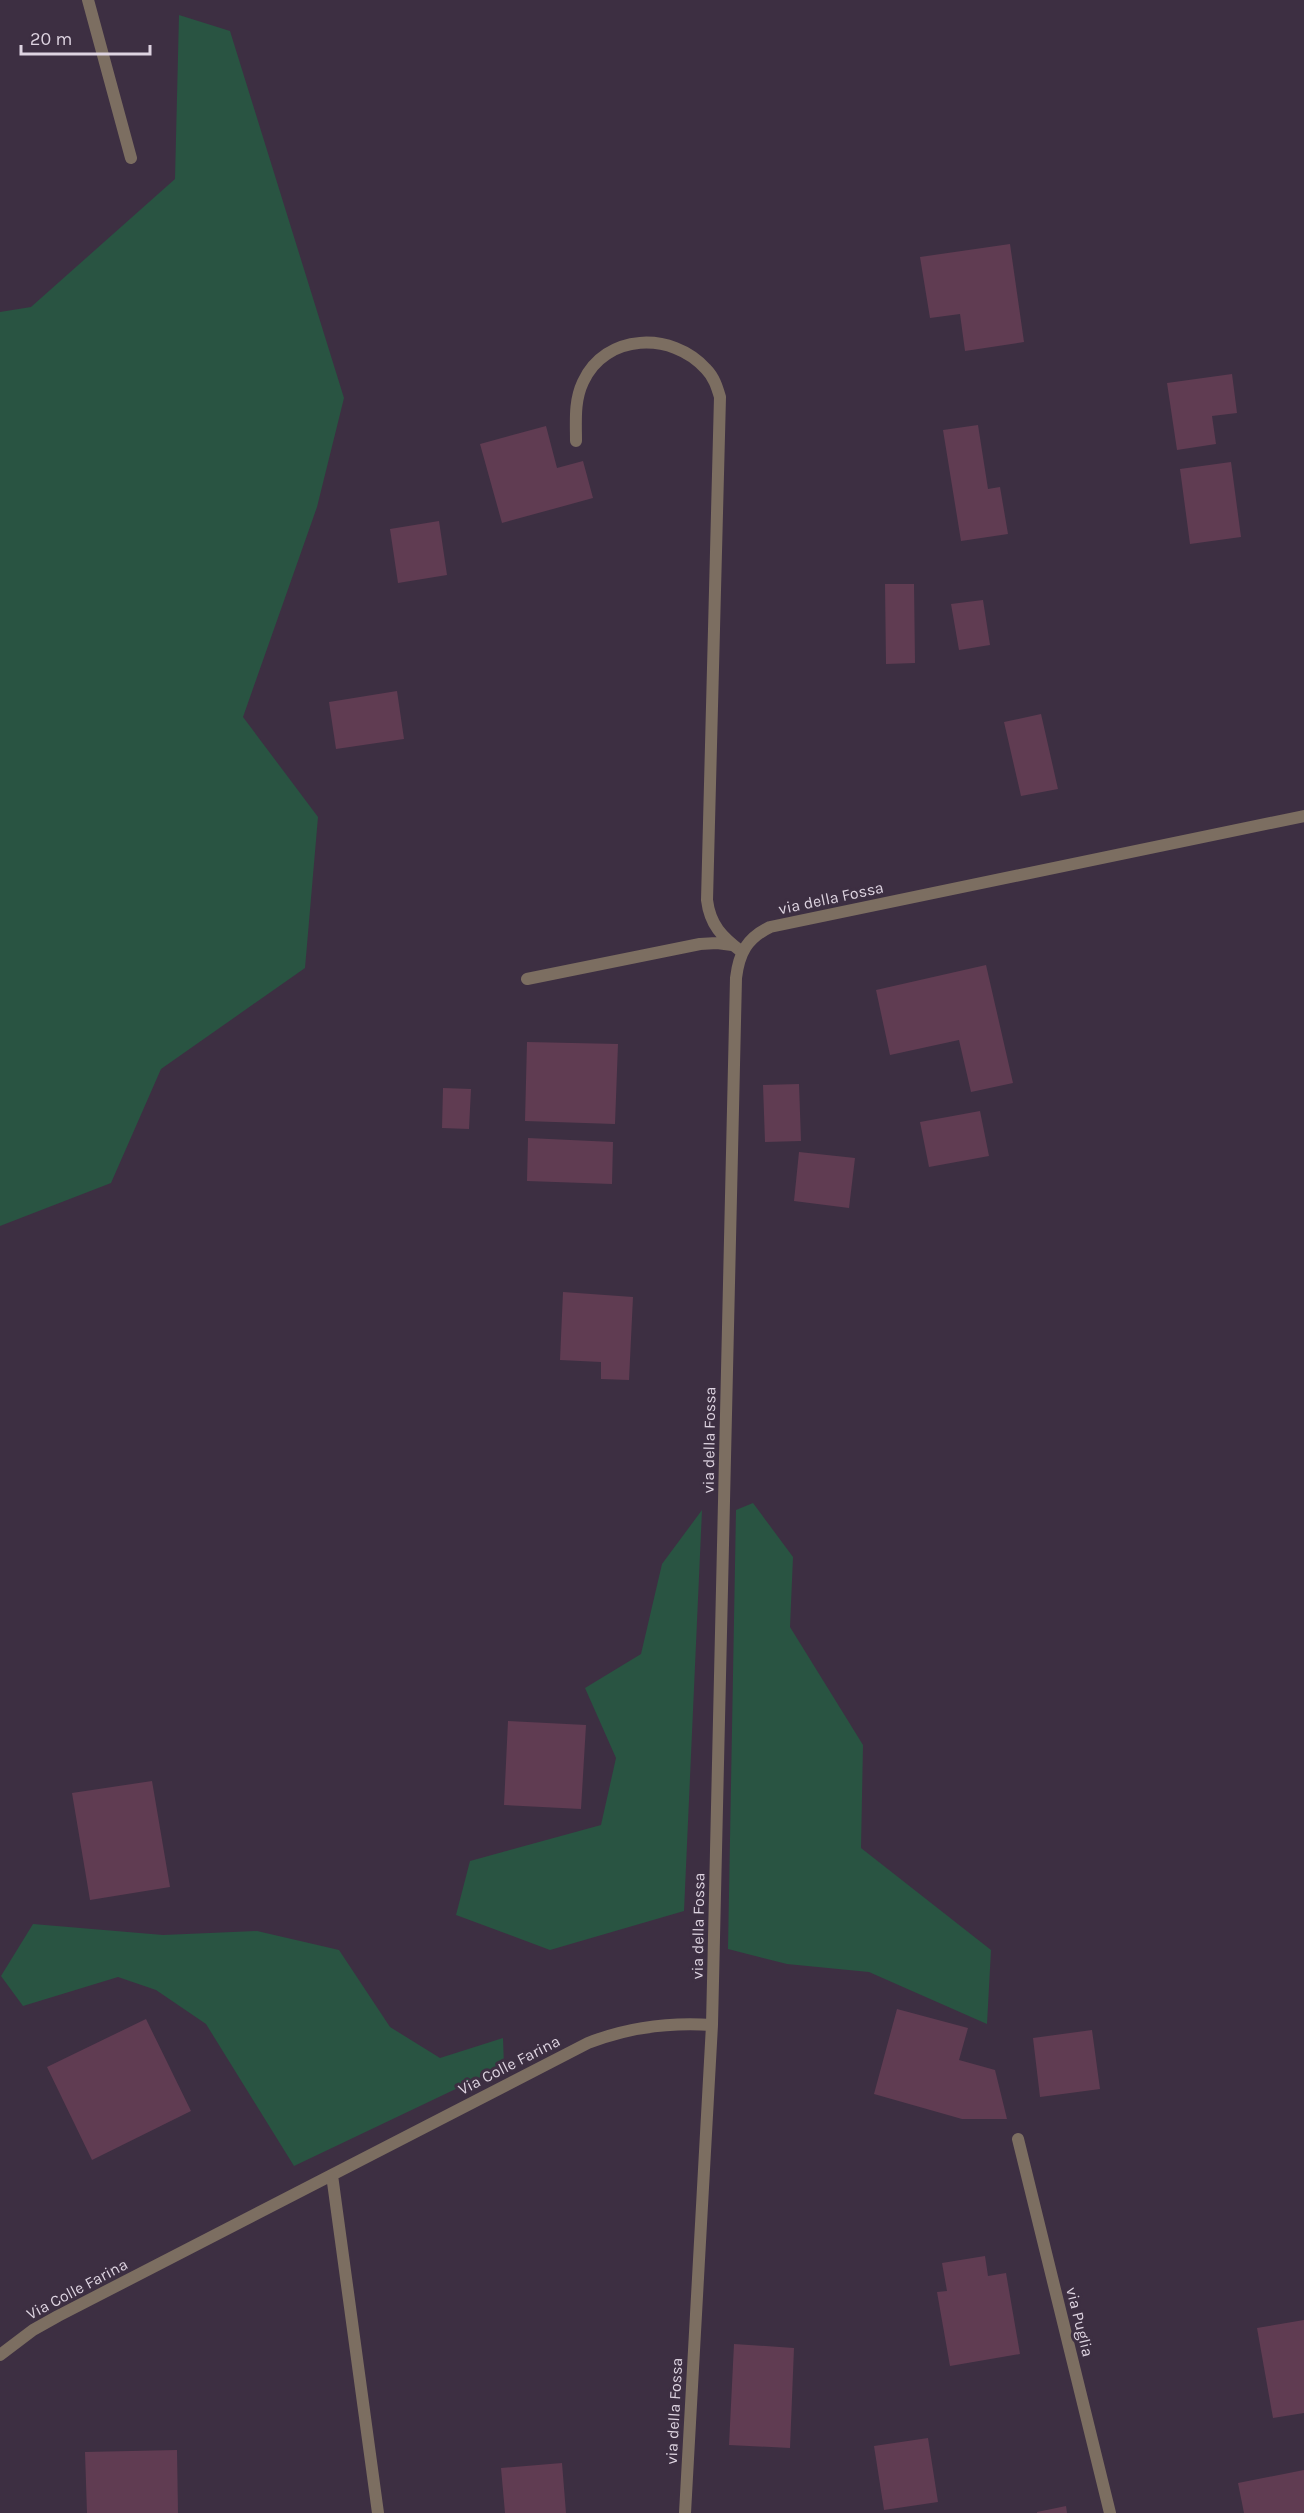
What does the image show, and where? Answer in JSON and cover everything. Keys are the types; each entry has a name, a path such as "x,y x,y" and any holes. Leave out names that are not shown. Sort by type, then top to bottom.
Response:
{"street":[{"path":"88,0 131,158"},
{"path":"576,441 577,397 583,381 599,359 610,351 626,345 664,343 687,352 712,377 720,398 707,900 712,921 718,932 737,949"},
{"name":"via della Fossa","path":"685,2513 712,2025 737,949 770,927 1304,816"},
{"path":"527,979 700,944 717,943 737,949"},
{"name":"Via Colle Farina","path":"0,2355 33,2330 50,2321 602,2037 634,2028 663,2024 712,2025"},
{"name":"via Puglia","path":"1018,2139 1110,2513"},
{"path":"332,2175 378,2513"}],"green space":[{"path":"179,15 230,31 344,398 317,507 243,717 318,817 305,968 161,1069 111,1183 0,1226 0,312 31,307 175,179"},
{"path":"753,1503 793,1557 790,1627 863,1745 861,1848 991,1950 987,2024 869,1972 787,1964 728,1949 736,1510"},
{"path":"702,1510 684,1911 550,1950 456,1915 470,1861 601,1825 616,1758 585,1688 641,1654 662,1564"},
{"path":"33,1924 163,1935 257,1931 339,1950 390,2027 440,2058 503,2038 504,2066 294,2166 206,2024 156,1990 118,1977 23,2006 1,1976"}],"building":[{"path":"1010,244 1024,342 965,351 960,314 930,318 920,257"},
{"path":"1232,374 1237,413 1212,416 1216,444 1177,450 1167,383"},
{"path":"978,425 988,489 1000,487 1008,534 961,541 943,430"},
{"path":"546,426 557,468 583,461 593,498 502,523 480,444"},
{"path":"1231,462 1241,537 1190,544 1180,469"},
{"path":"439,521 447,575 398,583 390,529"},
{"path":"885,584 914,584 915,663 886,664"},
{"path":"983,600 990,645 959,650 951,604"},
{"path":"397,691 404,739 336,749 329,702"},
{"path":"1041,714 1058,789 1021,796 1004,722"},
{"path":"986,965 1013,1083 971,1092 959,1040 890,1055 876,990"},
{"path":"527,1042 618,1044 615,1124 525,1121"},
{"path":"799,1084 801,1141 765,1142 763,1085"},
{"path":"443,1088 471,1089 469,1129 442,1128"},
{"path":"980,1111 989,1156 929,1167 920,1122"},
{"path":"528,1138 613,1142 612,1184 527,1181"},
{"path":"799,1152 855,1158 849,1208 794,1201"},
{"path":"563,1292 633,1297 629,1380 601,1379 601,1362 560,1360"},
{"path":"508,1721 586,1725 581,1809 504,1805"},
{"path":"152,1781 170,1887 90,1900 72,1793"},
{"path":"897,2009 968,2028 959,2060 995,2070 1007,2119 962,2119 874,2094"},
{"path":"146,2019 191,2111 92,2160 47,2067"},
{"path":"1092,2030 1100,2089 1040,2097 1033,2038"},
{"path":"985,2256 988,2276 1006,2273 1020,2354 950,2366 937,2292 947,2291 942,2263"},
{"path":"1304,2320 1304,2413 1273,2418 1257,2328"},
{"path":"734,2344 794,2348 790,2448 729,2445"},
{"path":"928,2438 938,2502 884,2510 874,2446"},
{"path":"177,2450 178,2513 87,2513 85,2452"},
{"path":"562,2463 566,2513 505,2513 501,2468"},
{"path":"1304,2470 1304,2513 1244,2513 1238,2483"},
{"path":"1066,2506 1067,2513 1037,2513 1037,2512"}]}
